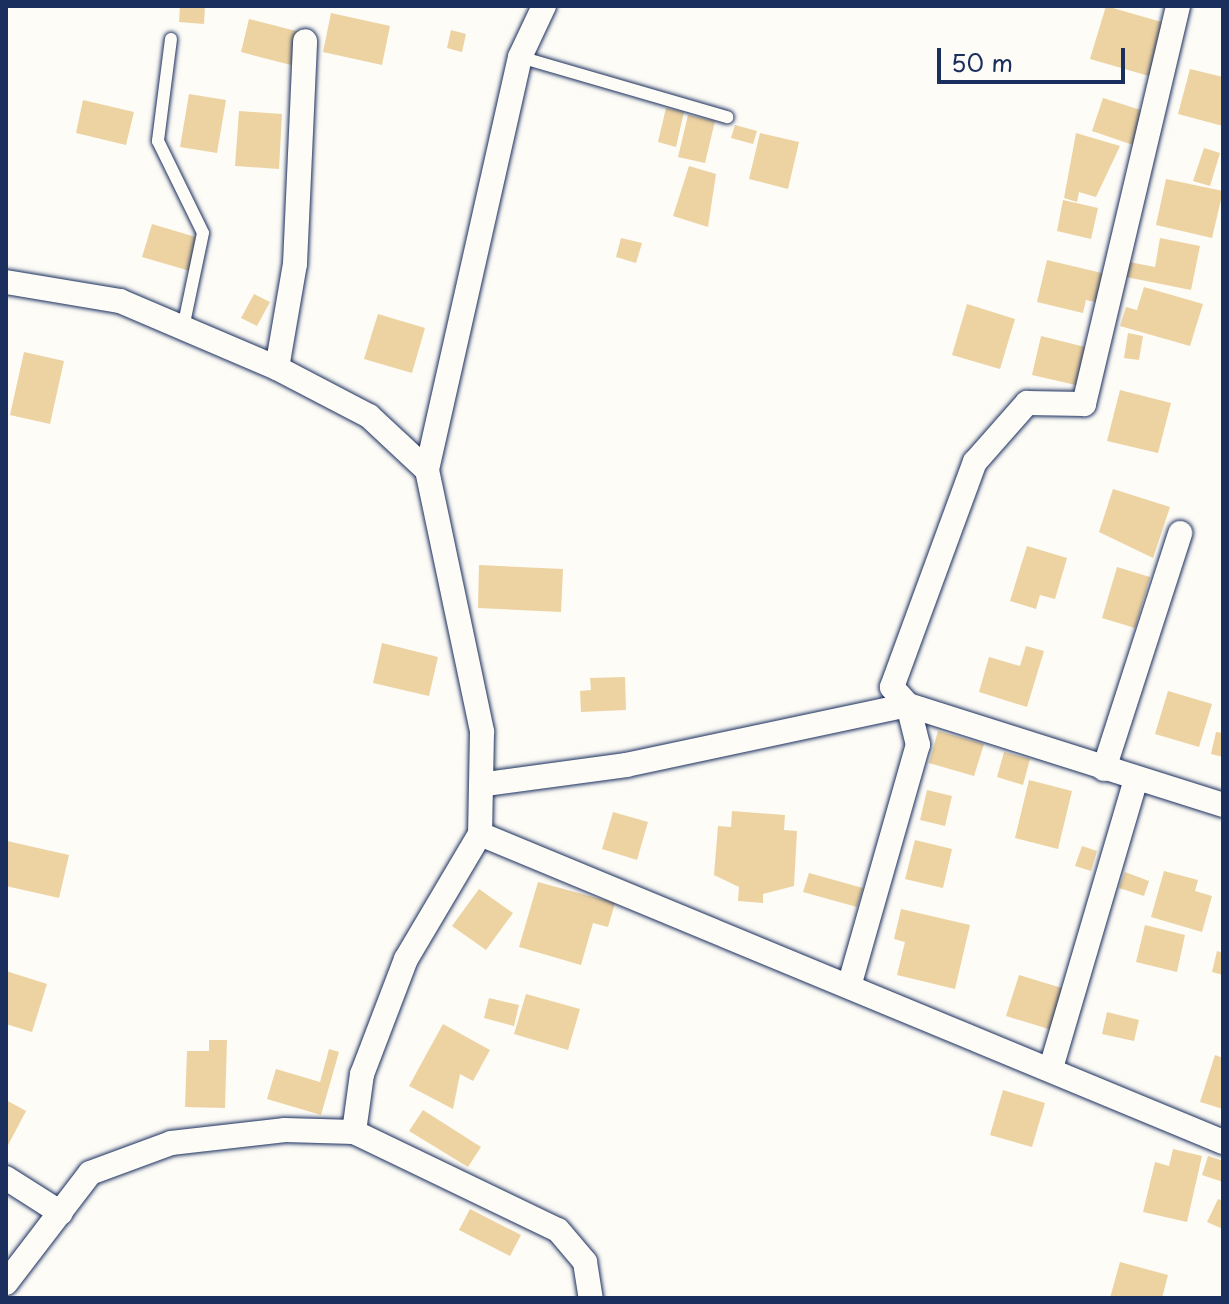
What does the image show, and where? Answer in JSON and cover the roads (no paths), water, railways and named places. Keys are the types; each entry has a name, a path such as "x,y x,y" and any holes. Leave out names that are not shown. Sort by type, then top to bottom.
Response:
{"street":[{"path":"354,1132 362,1074 406,959 480,834 486,784 427,470 520,57 544,6"},
{"path":"850,983 918,745 908,705 892,687 975,462 1027,403 1084,404 1178,6"},
{"path":"277,368 295,264 305,41"},
{"path":"6,282 120,301 277,368 369,416 427,470"},
{"path":"1104,769 1180,533"},
{"path":"486,784 626,765 908,705 1136,780 1223,805"},
{"path":"1051,1068 1136,780"},
{"path":"480,834 850,983 1223,1142"},
{"path":"6,1283 90,1173 171,1143 285,1130 354,1132 558,1230 585,1262 591,1298"},
{"path":"6,1178 61,1213"}],"lane":[{"path":"171,39 158,141 203,233 183,328"},
{"path":"520,57 727,117"}]}
